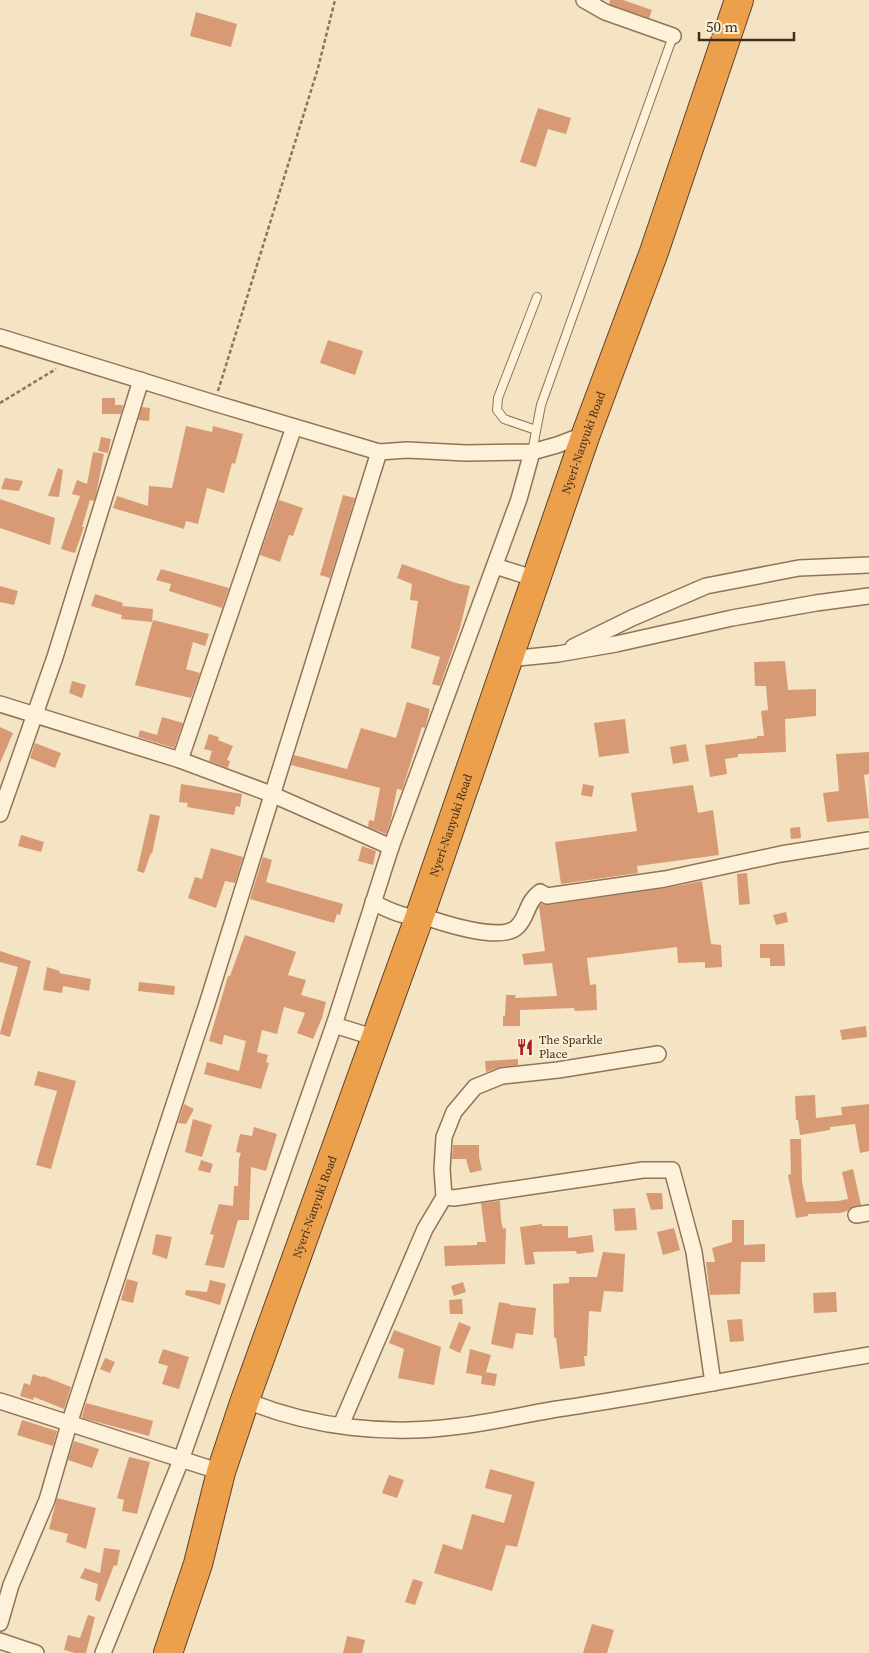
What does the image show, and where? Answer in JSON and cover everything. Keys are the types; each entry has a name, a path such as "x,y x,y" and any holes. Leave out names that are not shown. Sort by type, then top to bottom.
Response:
{"highway":[{"name":"Nyeri-Nanyuki Road","path":"168,1653 198,1564 221,1472 245,1400 376,1038 422,917 508,659 586,434 654,252 739,0"}],"street":[{"path":"584,0 605,12 673,36"},
{"path":"0,337 378,452 407,450 466,453 532,452 586,434"},
{"path":"0,814 55,656 141,380"},
{"path":"180,760 294,427"},
{"path":"0,1623 11,1585 46,1500 69,1424 180,1088 378,452"},
{"path":"103,1653 181,1460 334,1025 391,847 519,499 532,452"},
{"path":"558,654 632,618 706,586 798,568 869,565"},
{"path":"495,566 536,579"},
{"path":"508,659 558,654 616,644 750,615 869,596"},
{"path":"0,704 180,760 271,794 391,847"},
{"path":"373,902 388,911 422,917 468,929 512,931 519,924 534,896 540,892 547,896 665,879 781,854 869,840"},
{"path":"334,1025 376,1038"},
{"path":"340,1425 425,1230 444,1197 442,1169 444,1137 454,1112 475,1087 502,1076 558,1070 658,1054"},
{"path":"444,1197 454,1198 644,1170 672,1170 694,1252 713,1383"},
{"path":"245,1400 298,1418 340,1425 389,1430 460,1426 869,1355"},
{"path":"0,1401 221,1472"},
{"path":"0,1641 36,1653"}],"lane":[{"path":"532,452 541,404 673,36"},
{"path":"536,430 504,419 497,410 498,398 537,297"}],"path":[{"path":"214,403 318,68 335,0"},
{"path":"0,403 72,359"}],"building":[{"path":"610,0 623,0 652,10 649,18 609,4"},
{"path":"196,12 237,24 231,47 190,36"},
{"path":"538,108 571,118 566,134 548,129 536,167 520,162"},
{"path":"328,340 363,351 355,375 320,363"},
{"path":"102,398 115,398 115,405 123,405 121,414 102,414"},
{"path":"142,407 150,408 149,421 138,420"},
{"path":"186,426 212,432 213,426 243,434 235,464 232,463 224,493 207,488 198,524 186,521 184,529 113,508 117,496 148,506 149,486 172,488"},
{"path":"101,437 111,439 108,453 98,451"},
{"path":"93,452 104,454 96,495 94,501 90,500 82,527 84,527 75,553 61,549 80,496 72,494 77,480 87,484"},
{"path":"58,468 63,470 59,497 48,496"},
{"path":"5,478 23,481 19,491 1,489"},
{"path":"343,495 355,498 330,578 320,575"},
{"path":"0,499 55,518 50,545 0,528"},
{"path":"279,500 303,508 293,536 289,535 280,562 260,555"},
{"path":"402,564 470,586 460,628 440,686 432,684 440,657 411,648 418,601 410,600 412,584 397,578"},
{"path":"161,569 229,588 222,608 169,591 171,584 156,580"},
{"path":"0,586 18,591 14,605 0,602"},
{"path":"95,594 123,603 122,606 153,609 152,622 121,619 122,615 91,606"},
{"path":"153,620 209,634 205,646 193,642 186,669 200,673 191,698 135,685"},
{"path":"785,661 788,690 816,689 816,716 785,719 786,752 738,754 738,757 725,759 727,774 710,777 705,745 764,736 761,711 768,710 766,686 755,686 754,662"},
{"path":"72,681 86,685 82,698 69,693"},
{"path":"407,702 430,709 425,728 422,727 402,790 397,789 386,834 368,827 369,820 374,821 380,788 291,765 294,755 347,769 361,728 396,738"},
{"path":"162,717 183,723 174,748 138,737 140,730 157,735"},
{"path":"625,719 629,753 599,757 594,723"},
{"path":"0,727 13,733 0,763"},
{"path":"209,734 219,737 218,740 233,746 227,760 230,761 228,768 209,761 212,751 204,749"},
{"path":"35,743 61,753 55,768 30,758"},
{"path":"686,744 689,761 673,764 670,747"},
{"path":"869,752 869,774 864,775 869,818 827,822 823,793 839,791 836,754"},
{"path":"181,784 242,794 240,807 236,806 234,815 187,807 188,803 179,802"},
{"path":"583,784 594,786 592,797 581,795"},
{"path":"693,785 698,813 713,810 719,855 637,866 638,873 561,884 555,842 637,831 631,793"},
{"path":"150,814 160,816 152,854 144,873 137,871"},
{"path":"800,827 801,838 791,839 790,828"},
{"path":"21,835 44,842 41,852 18,846"},
{"path":"362,846 376,851 373,865 358,861"},
{"path":"211,848 243,857 235,883 225,881 216,908 188,898 195,877 202,879"},
{"path":"263,857 272,860 266,882 343,904 340,915 337,914 334,923 250,899"},
{"path":"747,873 750,904 739,905 737,874"},
{"path":"702,881 711,944 721,945 722,967 705,968 705,962 678,963 677,947 587,958 590,985 596,984 597,1010 575,1011 574,1008 520,1010 520,1026 503,1026 506,995 516,995 515,998 557,996 552,963 524,965 522,954 545,951 539,907 541,904 548,905"},
{"path":"786,912 788,922 776,925 773,915"},
{"path":"245,935 296,952 288,975 306,980 301,995 326,1002 322,1018 313,1039 297,1033 305,1013 284,1007 277,1034 262,1030 257,1052 268,1055 266,1062 269,1063 261,1089 204,1074 207,1062 239,1071 246,1041 224,1035 222,1045 209,1041 228,976 230,976"},
{"path":"760,944 784,944 785,966 770,966 770,958 760,958"},
{"path":"0,951 31,961 10,1037 0,1033 18,967 0,962"},
{"path":"47,967 60,971 59,973 91,979 89,991 63,986 62,993 43,990"},
{"path":"139,982 175,986 174,995 138,991"},
{"path":"866,1026 867,1037 842,1040 840,1030"},
{"path":"518,1059 518,1065 501,1067 486,1072 485,1061"},
{"path":"38,1071 76,1081 51,1169 36,1165 57,1091 34,1085"},
{"path":"815,1095 816,1118 842,1115 841,1107 869,1104 869,1151 860,1153 855,1124 830,1127 830,1130 800,1135 798,1120 796,1120 795,1096"},
{"path":"184,1104 194,1109 186,1124 178,1123"},
{"path":"193,1119 212,1125 202,1157 185,1152"},
{"path":"254,1127 277,1134 266,1171 251,1167 249,1220 238,1220 224,1268 205,1265 214,1235 210,1234 219,1204 233,1206 234,1186 238,1186 241,1153 236,1152 240,1134 252,1136"},
{"path":"790,1139 801,1139 802,1181 806,1202 848,1199 842,1172 853,1169 861,1205 854,1206 840,1213 808,1214 808,1216 796,1218 788,1175 791,1174"},
{"path":"453,1145 479,1145 482,1170 470,1173 466,1159 452,1159"},
{"path":"201,1160 213,1164 210,1173 198,1170"},
{"path":"646,1193 662,1193 663,1209 651,1210"},
{"path":"500,1201 503,1229 506,1228 505,1264 445,1266 444,1246 477,1245 477,1242 486,1242 481,1203"},
{"path":"635,1208 637,1230 615,1231 613,1209"},
{"path":"732,1220 744,1220 744,1245 765,1244 765,1262 741,1262 740,1294 710,1295 706,1262 715,1262 712,1248 732,1242"},
{"path":"542,1224 542,1226 568,1226 568,1238 592,1235 594,1252 577,1254 576,1251 533,1252 535,1264 525,1265 520,1227"},
{"path":"674,1228 680,1250 663,1255 657,1232"},
{"path":"156,1234 172,1237 167,1259 152,1254"},
{"path":"603,1252 625,1254 623,1292 604,1291 601,1312 589,1311 587,1356 584,1356 585,1366 560,1369 556,1338 554,1338 553,1284 569,1283 569,1277 597,1277"},
{"path":"127,1279 138,1282 133,1303 121,1300"},
{"path":"210,1280 226,1284 220,1305 185,1295 186,1290 207,1292"},
{"path":"463,1282 466,1292 454,1296 451,1286"},
{"path":"836,1292 837,1312 814,1313 813,1293"},
{"path":"462,1299 463,1314 450,1314 449,1300"},
{"path":"499,1302 536,1308 533,1335 516,1333 513,1349 491,1344"},
{"path":"742,1319 744,1341 730,1342 727,1320"},
{"path":"459,1322 471,1327 460,1353 449,1348"},
{"path":"394,1330 441,1347 434,1385 398,1378 404,1349 389,1343"},
{"path":"163,1349 189,1357 179,1389 162,1384 168,1366 158,1363"},
{"path":"470,1349 491,1355 486,1372 497,1374 495,1386 481,1384 482,1376 466,1373"},
{"path":"105,1358 115,1362 110,1373 100,1369"},
{"path":"33,1374 71,1387 64,1409 34,1397 33,1400 20,1396 24,1383 30,1385"},
{"path":"86,1403 153,1421 149,1436 82,1418"},
{"path":"22,1420 57,1431 53,1446 17,1435"},
{"path":"74,1441 99,1449 92,1468 68,1460"},
{"path":"129,1457 150,1462 137,1514 122,1511 124,1500 117,1498"},
{"path":"490,1469 535,1482 517,1547 506,1545 492,1591 434,1573 443,1544 462,1550 472,1514 504,1523 512,1495 485,1488"},
{"path":"389,1475 404,1480 397,1498 382,1493"},
{"path":"57,1498 96,1508 86,1549 66,1542 68,1534 49,1529"},
{"path":"104,1548 120,1550 117,1566 114,1565 100,1602 95,1600 98,1584 80,1578 85,1568 100,1573"},
{"path":"413,1579 423,1582 415,1605 405,1602"},
{"path":"88,1615 95,1617 86,1653 64,1650 68,1635 80,1638"},
{"path":"592,1624 614,1630 607,1653 583,1653"},
{"path":"347,1636 365,1640 362,1653 343,1653"}],"place":[{"name":"The Sparkle Place","path":"525,1047"}]}
